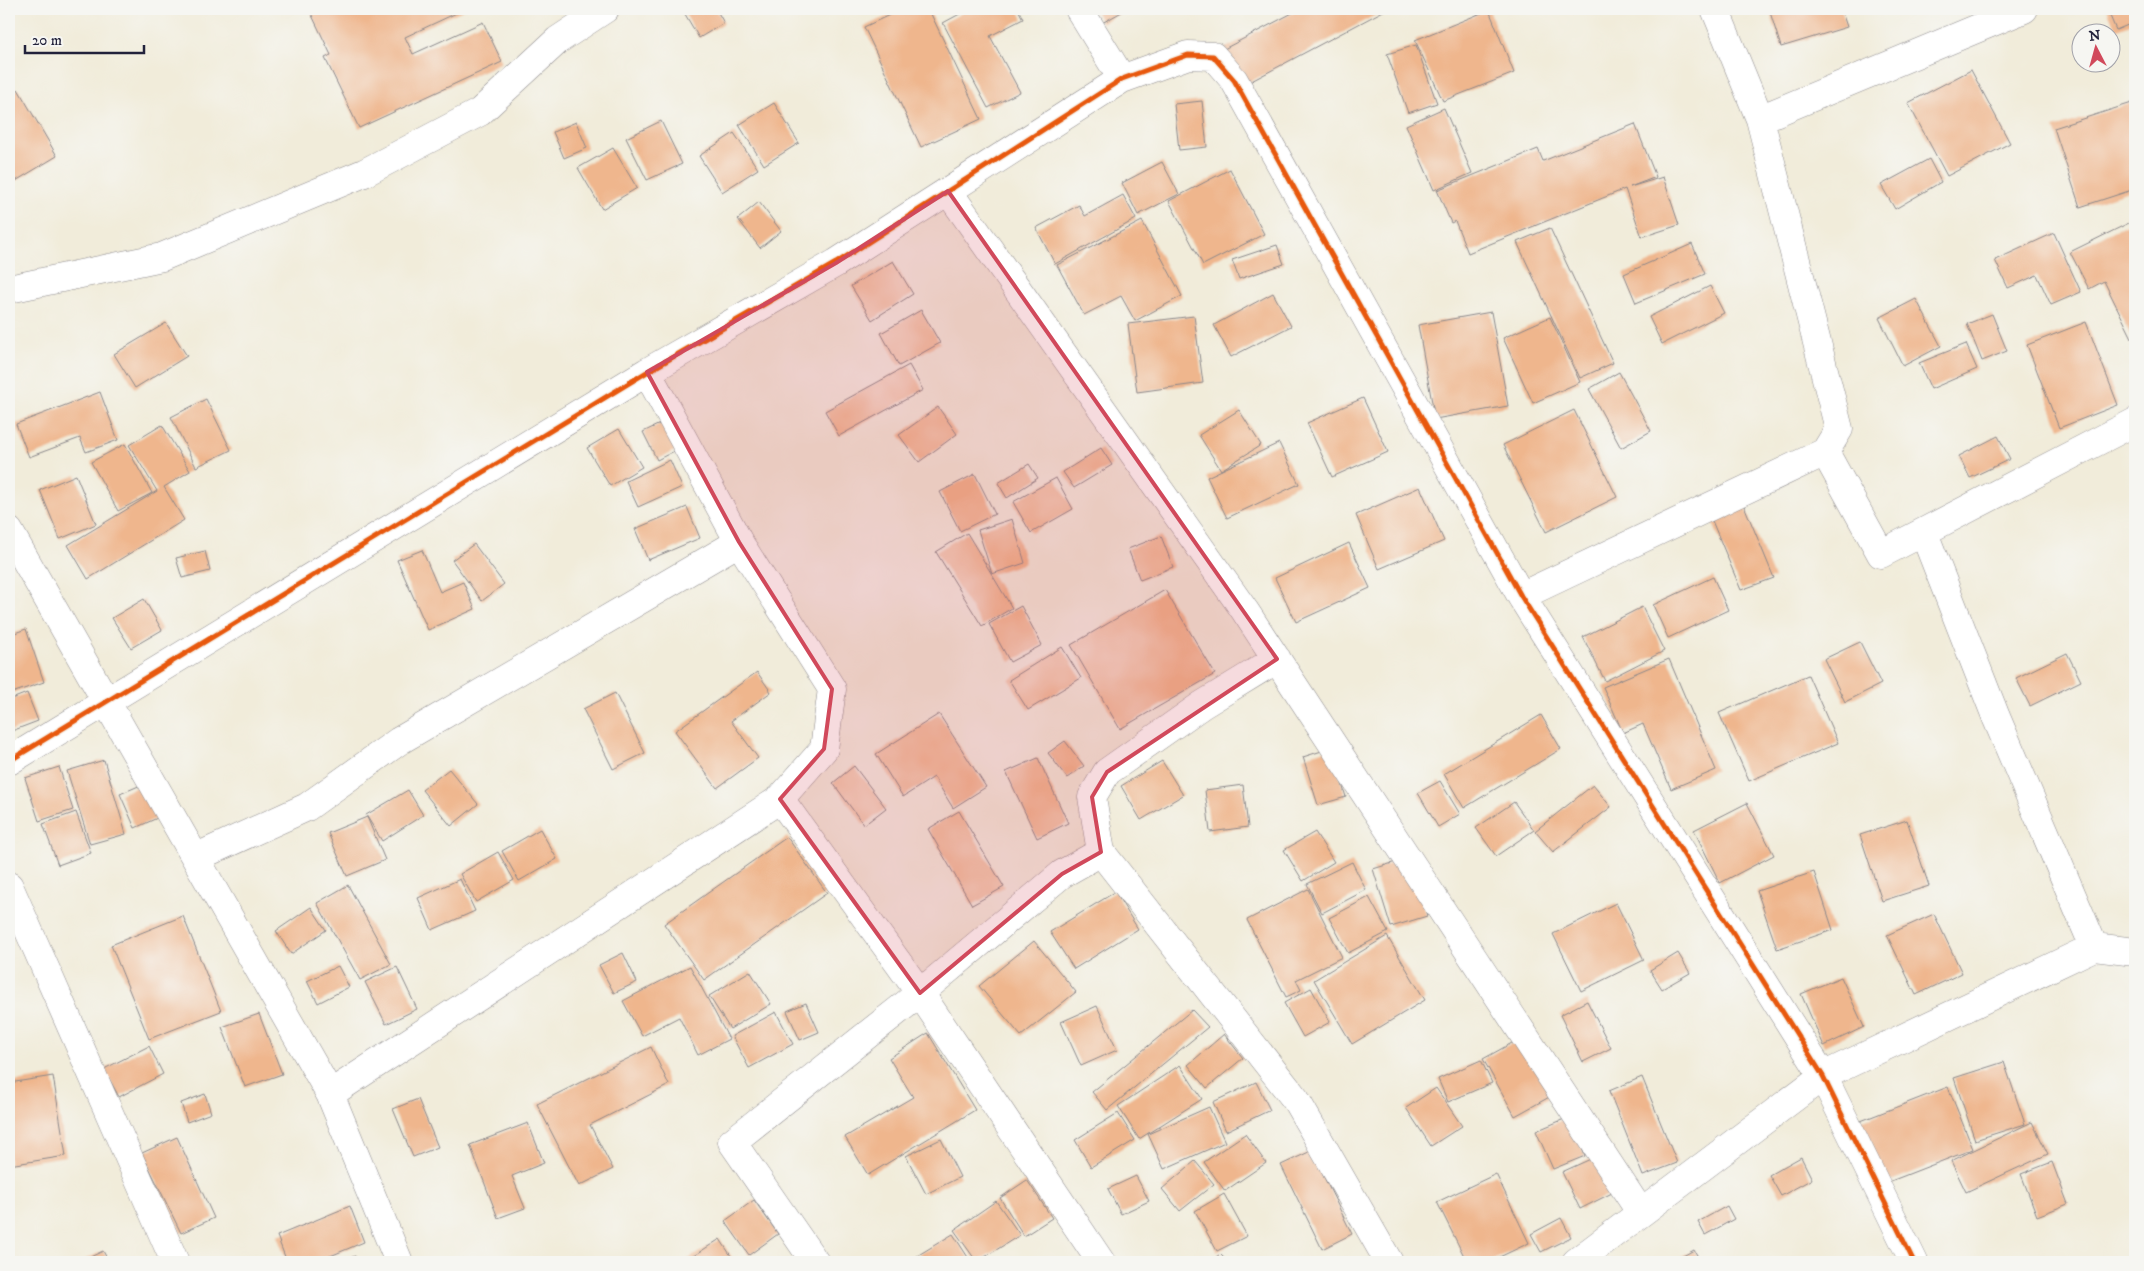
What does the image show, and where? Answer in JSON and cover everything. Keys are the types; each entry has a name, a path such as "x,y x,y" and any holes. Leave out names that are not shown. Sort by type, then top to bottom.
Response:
{"street":[{"path":"9,289 162,257 364,173 480,112 558,40 606,9"},
{"path":"1078,9 1122,79"},
{"path":"1521,596 1825,452 1838,429 1760,119 1715,9"},
{"path":"1760,119 2024,9"},
{"path":"9,761 647,372 836,263 1122,79 1188,55 1213,56 1234,80 1521,596 1824,1076 1914,1262"},
{"path":"948,191 1245,611 1641,1213"},
{"path":"330,1094 780,799 824,749 832,689 739,542 647,372"},
{"path":"1825,452 1881,554 2135,422"},
{"path":"9,531 197,857 330,1094 399,1262"},
{"path":"1924,533 1996,717 2094,947"},
{"path":"197,857 307,807 398,741 739,542"},
{"path":"1277,659 1202,705 1107,772 1092,797 1102,852 1296,1100 1389,1262"},
{"path":"780,799 920,993 1101,1262"},
{"path":"815,1262 732,1142 920,993 1062,874 1102,852"},
{"path":"9,886 175,1262"},
{"path":"1576,1262 1824,1076 2094,947 2135,952"}],"highlighted area":[{"path":"948,191 1277,659 1107,772 1092,797 1101,852 1062,874 920,993 780,799 824,749 832,689 739,542 647,372 836,263"}],"building":[{"path":"309,9 465,9 405,37 413,54 483,22 502,62 359,128 325,58 331,55"},
{"path":"682,9 716,9 724,23 699,38"},
{"path":"902,9 937,9 930,12 981,119 921,147 864,27"},
{"path":"969,9 1018,9 1023,19 990,36 1020,92 988,108 943,23"},
{"path":"1094,9 1127,9 1102,23"},
{"path":"1300,9 1387,9 1244,85 1224,49"},
{"path":"1769,9 1841,9 1847,27 1781,47"},
{"path":"2107,9 2135,9 2135,22 2122,27 2122,22 2113,22"},
{"path":"1489,10 1514,73 1443,101 1415,40"},
{"path":"1416,45 1437,103 1408,113 1387,54"},
{"path":"1971,70 2010,143 1947,176 1908,103"},
{"path":"18,89 57,156 9,185 9,94"},
{"path":"1202,101 1207,147 1179,150 1174,104"},
{"path":"2135,102 2135,189 2080,207 2054,128"},
{"path":"774,103 799,143 764,165 739,125"},
{"path":"1444,108 1472,173 1434,190 1406,125"},
{"path":"661,121 682,164 647,180 626,138"},
{"path":"576,122 587,148 564,158 553,132"},
{"path":"1635,124 1656,177 1630,187 1663,177 1679,225 1642,237 1625,189 1468,253 1455,221 1451,223 1437,190 1538,149 1543,161"},
{"path":"734,133 758,169 722,192 699,156"},
{"path":"613,148 637,188 602,209 578,168"},
{"path":"1929,159 1941,182 1895,209 1881,185"},
{"path":"1162,162 1179,194 1138,215 1122,183"},
{"path":"1230,169 1264,234 1203,265 1169,201"},
{"path":"1123,195 1136,219 1055,264 1036,228 1079,205 1085,216"},
{"path":"759,202 781,231 760,248 738,219"},
{"path":"2135,220 2135,344 2104,281 2089,289 2070,252"},
{"path":"1142,221 1182,296 1135,321 1121,296 1084,315 1057,265"},
{"path":"1550,228 1613,363 1580,378 1517,242"},
{"path":"2054,233 2081,292 2051,305 2037,275 2008,288 1995,260"},
{"path":"1692,244 1705,274 1636,303 1624,274"},
{"path":"1277,245 1284,264 1239,279 1232,260"},
{"path":"893,261 913,294 872,320 851,286"},
{"path":"1710,286 1724,313 1662,344 1649,317"},
{"path":"1273,293 1291,326 1231,357 1214,325"},
{"path":"1916,299 1941,346 1903,366 1879,318"},
{"path":"921,310 940,343 899,366 881,333"},
{"path":"1491,312 1508,406 1435,419 1418,325"},
{"path":"1992,314 2007,351 1982,361 1967,324"},
{"path":"1194,316 1203,383 1137,392 1128,324"},
{"path":"1550,317 1580,382 1533,403 1503,338"},
{"path":"2086,322 2118,405 2059,428 2027,345"},
{"path":"166,323 187,356 135,388 114,354"},
{"path":"1966,344 1977,369 1931,389 1919,363"},
{"path":"909,365 923,390 839,436 825,411"},
{"path":"1619,372 1651,431 1621,448 1589,389"},
{"path":"100,392 118,440 86,452 80,438 29,457 16,424"},
{"path":"1363,398 1388,452 1332,477 1307,423"},
{"path":"206,399 231,450 196,467 171,417"},
{"path":"938,407 957,434 919,462 899,435"},
{"path":"1239,410 1261,445 1221,470 1199,435"},
{"path":"1574,410 1617,497 1546,532 1503,445"},
{"path":"666,421 680,448 657,460 643,432"},
{"path":"162,425 190,471 164,487 184,520 88,579 68,545 157,491 129,445"},
{"path":"619,429 642,467 610,486 587,448"},
{"path":"1998,436 2010,459 1970,478 1959,456"},
{"path":"1279,443 1299,484 1227,518 1207,477"},
{"path":"125,444 152,493 118,511 91,462"},
{"path":"1101,448 1112,465 1074,488 1063,472"},
{"path":"670,460 682,487 638,507 626,481"},
{"path":"1029,464 1038,478 1007,498 998,483"},
{"path":"975,474 995,514 960,531 940,492"},
{"path":"76,475 96,524 60,539 40,490"},
{"path":"1056,478 1073,509 1031,533 1013,502"},
{"path":"1420,487 1444,541 1379,569 1356,515"},
{"path":"1743,503 1774,578 1741,590 1710,516"},
{"path":"687,507 700,538 648,560 635,529"},
{"path":"1012,519 1025,563 992,574 978,530"},
{"path":"967,533 1012,608 982,626 936,552"},
{"path":"1161,536 1173,567 1140,580 1128,549"},
{"path":"1349,543 1370,588 1296,622 1275,578"},
{"path":"474,544 504,584 482,601 452,560"},
{"path":"422,550 440,592 463,582 475,609 428,630 397,560"},
{"path":"205,551 210,571 182,578 176,558"},
{"path":"1713,577 1728,610 1668,638 1653,605"},
{"path":"1165,590 1215,674 1120,729 1071,645"},
{"path":"144,599 162,630 131,648 112,618"},
{"path":"1021,606 1042,645 1010,662 989,624"},
{"path":"1642,607 1664,651 1605,681 1583,637"},
{"path":"26,629 44,682 9,694 9,635"},
{"path":"1860,642 1881,684 1845,702 1824,659"},
{"path":"1062,647 1081,678 1028,710 1009,680"},
{"path":"2067,653 2081,681 2030,706 2016,678"},
{"path":"1669,659 1716,770 1671,789 1643,724 1623,733 1603,687"},
{"path":"757,672 771,692 731,721 758,758 717,788 675,731"},
{"path":"1808,675 1838,743 1749,781 1719,713"},
{"path":"27,693 38,721 9,732 9,700"},
{"path":"615,693 645,753 613,769 583,709"},
{"path":"939,714 986,787 953,808 934,777 903,797 876,754"},
{"path":"1541,715 1561,749 1464,808 1444,774"},
{"path":"1065,741 1084,766 1067,778 1048,753"},
{"path":"1331,748 1346,797 1318,805 1303,757"},
{"path":"1038,758 1068,823 1037,838 1006,772"},
{"path":"104,760 126,834 90,844 67,771"},
{"path":"1162,761 1183,795 1141,820 1121,786"},
{"path":"854,766 886,808 864,825 833,783"},
{"path":"59,767 73,810 39,821 25,778"},
{"path":"449,769 478,804 451,826 422,790"},
{"path":"1440,781 1460,814 1438,827 1418,793"},
{"path":"148,782 164,815 135,828 120,794"},
{"path":"1243,785 1248,827 1210,832 1205,790"},
{"path":"1593,785 1611,807 1553,852 1535,831"},
{"path":"408,790 423,815 382,841 366,815"},
{"path":"1514,802 1534,830 1496,856 1476,828"},
{"path":"1747,803 1774,855 1720,883 1694,830"},
{"path":"959,811 1004,887 972,905 928,829"},
{"path":"76,812 91,853 58,865 43,824"},
{"path":"367,817 385,860 347,876 328,833"},
{"path":"1907,820 1929,886 1882,901 1860,835"},
{"path":"540,829 557,859 519,881 502,851"},
{"path":"1315,832 1334,862 1303,881 1284,850"},
{"path":"787,837 827,893 704,980 664,924"},
{"path":"498,852 514,880 476,902 460,874"},
{"path":"1409,858 1427,916 1391,927 1373,869"},
{"path":"1352,862 1366,890 1322,913 1307,884"},
{"path":"1814,872 1833,930 1777,949 1757,891"},
{"path":"460,879 475,911 432,930 418,898"},
{"path":"348,885 391,964 360,980 317,903"},
{"path":"1308,889 1342,957 1296,980 1301,990 1286,997 1247,920"},
{"path":"1115,892 1138,929 1074,969 1050,932"},
{"path":"1369,897 1388,932 1348,953 1329,918"},
{"path":"1616,903 1644,960 1581,991 1553,934"},
{"path":"311,907 326,930 291,954 276,931"},
{"path":"1934,914 1962,973 1916,995 1887,935"},
{"path":"183,916 221,1011 149,1039 111,945"},
{"path":"1387,936 1425,1000 1352,1044 1314,980"},
{"path":"1034,941 1076,992 1021,1036 979,986"},
{"path":"623,953 637,982 614,993 599,965"},
{"path":"1678,953 1690,973 1662,989 1650,970"},
{"path":"338,966 349,987 318,1003 307,981"},
{"path":"690,966 729,1039 698,1055 679,1017 642,1036 623,1001"},
{"path":"397,967 417,1009 386,1024 365,982"},
{"path":"750,971 771,1004 730,1029 709,996"},
{"path":"1841,977 1864,1027 1824,1046 1801,994"},
{"path":"1311,988 1330,1022 1303,1037 1284,1003"},
{"path":"1587,1001 1611,1048 1583,1062 1560,1015"},
{"path":"806,1003 819,1032 800,1040 787,1011"},
{"path":"1097,1006 1117,1050 1081,1066 1061,1022"},
{"path":"1192,1010 1208,1027 1107,1110 1092,1092"},
{"path":"776,1012 793,1044 749,1068 732,1036"},
{"path":"259,1014 282,1074 245,1087 222,1027"},
{"path":"928,1033 975,1110 868,1175 845,1137 913,1097 889,1058"},
{"path":"1224,1034 1243,1058 1207,1088 1188,1065"},
{"path":"1521,1038 1553,1095 1515,1116 1483,1059"},
{"path":"149,1046 163,1074 119,1097 104,1069"},
{"path":"651,1047 669,1085 590,1125 613,1169 579,1186 537,1104"},
{"path":"1481,1060 1492,1083 1448,1102 1438,1079"},
{"path":"2004,1062 2025,1124 1975,1140 1954,1078"},
{"path":"1180,1065 1202,1099 1139,1139 1118,1106"},
{"path":"53,1076 66,1156 9,1165 9,1083"},
{"path":"1642,1077 1677,1163 1643,1176 1609,1091"},
{"path":"1256,1082 1270,1110 1226,1131 1213,1102"},
{"path":"1948,1087 1973,1149 1878,1186 1853,1124"},
{"path":"1436,1088 1462,1126 1431,1146 1406,1108"},
{"path":"205,1094 211,1113 187,1122 181,1103"},
{"path":"418,1099 438,1147 413,1157 393,1109"},
{"path":"1209,1107 1225,1142 1164,1169 1148,1134"},
{"path":"1118,1113 1135,1140 1091,1167 1075,1140"},
{"path":"1569,1117 1585,1156 1553,1169 1536,1131"},
{"path":"2032,1122 2048,1154 1966,1192 1951,1161"},
{"path":"528,1123 544,1163 512,1176 525,1208 498,1218 470,1145"},
{"path":"1245,1134 1266,1163 1225,1191 1204,1162"},
{"path":"177,1137 214,1218 181,1233 142,1153"},
{"path":"941,1139 960,1177 926,1194 906,1156"},
{"path":"1311,1151 1352,1234 1322,1249 1281,1165"},
{"path":"1595,1157 1612,1193 1580,1209 1562,1172"},
{"path":"1801,1157 1812,1179 1781,1196 1769,1175"},
{"path":"1195,1161 1214,1184 1180,1211 1162,1189"},
{"path":"2052,1162 2068,1204 2037,1216 2021,1174"},
{"path":"1496,1174 1529,1243 1489,1262 1467,1262 1437,1202"},
{"path":"1136,1176 1149,1201 1121,1214 1108,1189"},
{"path":"1027,1180 1052,1218 1024,1236 1000,1198"},
{"path":"1224,1194 1247,1236 1217,1251 1195,1211"},
{"path":"754,1200 778,1234 749,1255 725,1221"},
{"path":"996,1201 1020,1235 977,1262 954,1230"},
{"path":"350,1206 364,1242 316,1262 287,1262 277,1236"},
{"path":"1727,1206 1734,1219 1705,1235 1698,1222"},
{"path":"1561,1218 1571,1237 1541,1252 1531,1234"},
{"path":"953,1234 971,1262 907,1262"},
{"path":"720,1239 735,1262 684,1262"},
{"path":"1694,1250 1701,1262 1672,1262"},
{"path":"103,1251 109,1262 80,1262"},
{"path":"1220,1254 1228,1262 1210,1262"},
{"path":"355,1256 358,1262 340,1262"}],"cycle path":[{"path":"9,761 647,372 836,263 1122,79 1188,55 1213,56 1234,80 1521,596 1823,1076 1914,1262"}]}
